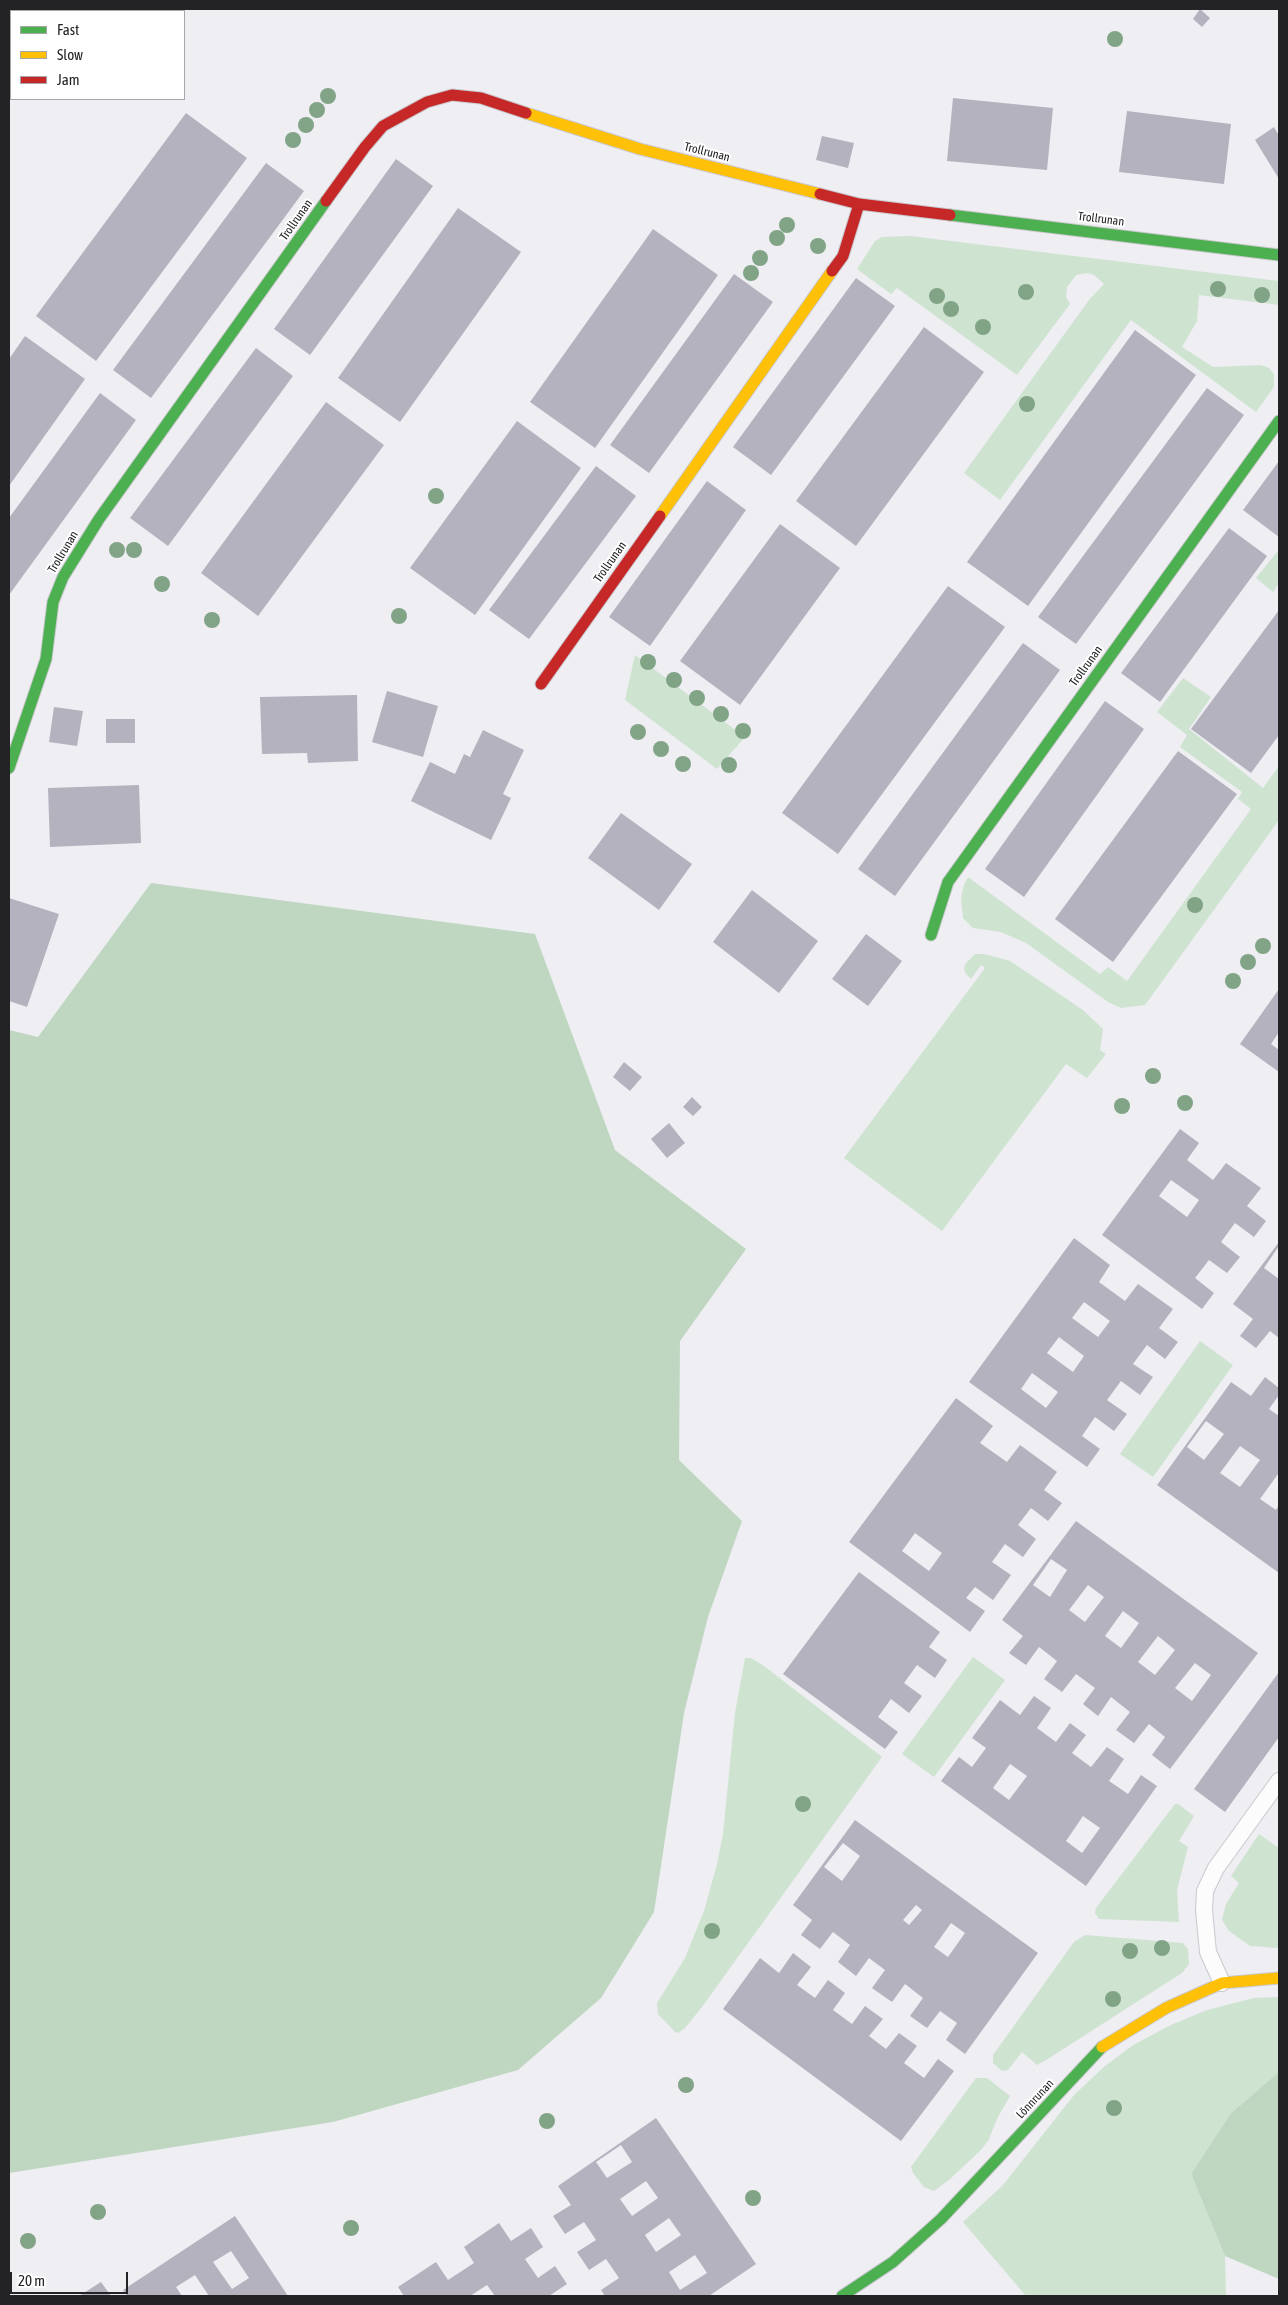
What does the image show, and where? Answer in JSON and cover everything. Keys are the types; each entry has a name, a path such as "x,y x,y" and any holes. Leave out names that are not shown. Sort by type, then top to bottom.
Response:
{"street":[{"name":"Trollrunan","path":"9,768 46,659 52,602 63,576 105,511 365,147 383,126 427,102 452,95 481,98 640,149 860,204 1279,255"},
{"name":"Trollrunan","path":"541,684 843,256 860,204"},
{"name":"Trollrunan","path":"931,934 948,882 1279,421"},
{"name":"Lönnrunan","path":"842,2296 894,2262 941,2219 1104,2045 1166,2008 1222,1983 1279,1978"}],"lane":[{"path":"1222,1983 1208,1952 1204,1910 1205,1891 1216,1868 1279,1781"}],"green space":[{"path":"910,236 1279,281 1279,305 1199,295 1197,321 1182,347 1213,367 1261,365 1269,368 1274,374 1274,387 1256,412 1131,320 1000,500 964,473 1089,300 1104,284 1094,275 1087,273 1076,275 1067,287 1066,297 1070,304 1017,375 897,288 891,294 857,269 875,241 882,237"},
{"path":"1277,552 1279,554 1279,583 1273,592 1256,578"},
{"path":"635,655 745,737 717,769 625,700"},
{"path":"1183,678 1211,697 1189,729 1263,788 1279,766 1279,820 1145,1005 1121,1008 1108,1002 1026,943 1001,932 973,928 963,918 961,898 968,877 1100,974 1108,967 1127,981 1251,809 1238,799 1242,792 1180,747 1187,735 1157,712"},
{"path":"151,883 535,934 615,1150 746,1249 680,1341 679,1460 742,1521 708,1617 684,1713 654,1912 601,1998 518,2070 333,2122 9,2173 9,1030 38,1037"},
{"path":"975,954 984,954 1010,961 1083,1010 1103,1029 1100,1050 1106,1054 1087,1078 1066,1064 942,1231 844,1158 985,968 981,965 971,979 966,974 964,970 965,964"},
{"path":"1200,1341 1233,1365 1153,1477 1120,1454"},
{"path":"973,1657 1005,1680 934,1777 902,1754"},
{"path":"745,1658 751,1658 764,1666 882,1757 702,2007 685,2028 678,2033 658,2014 657,2003 685,1958 704,1911 717,1864 723,1834 735,1713"},
{"path":"1175,1804 1178,1804 1194,1816 1179,1841 1188,1847 1177,1890 1179,1922 1099,1919 1095,1913 1096,1908"},
{"path":"1259,1834 1279,1848 1279,1948 1250,1946 1229,1931 1222,1920 1226,1904 1239,1883 1231,1876"},
{"path":"1085,1935 1183,1943 1188,1949 1189,1964 1182,1973 1046,2060 1037,2065 1022,2052 1008,2070 1002,2071 993,2063 993,2055 1074,1942"},
{"path":"1279,1997 1279,2072 1231,2113 1191,2174 1225,2256 1226,2296 1026,2296 963,2222 1003,2185 1074,2095 1105,2066 1133,2045 1171,2025 1207,2010 1254,1998"},
{"path":"1279,2072 1279,2279 1225,2256 1191,2174 1231,2113"},
{"path":"976,2078 987,2078 1010,2096 998,2117 988,2141 980,2151 949,2180 934,2191 924,2187 913,2173 911,2167"}],"building":[{"path":"1200,9 1210,18 1202,27 1193,19"},
{"path":"953,98 1053,108 1047,170 947,161"},
{"path":"1127,111 1231,124 1224,184 1119,172"},
{"path":"186,113 247,158 96,361 36,316"},
{"path":"1274,127 1279,136 1279,179 1255,140"},
{"path":"822,136 854,143 848,168 816,160"},
{"path":"396,159 433,186 310,355 274,329"},
{"path":"266,163 304,191 151,398 113,370"},
{"path":"458,208 521,252 400,422 338,378"},
{"path":"653,229 718,275 595,448 530,402"},
{"path":"734,274 773,302 649,473 610,445"},
{"path":"856,278 895,306 771,475 733,447"},
{"path":"924,327 984,372 856,546 796,501"},
{"path":"1135,330 1196,375 1028,606 967,562"},
{"path":"25,336 85,379 9,486 9,359"},
{"path":"256,348 293,376 168,546 130,518"},
{"path":"1207,388 1244,415 1076,644 1038,617"},
{"path":"100,393 136,420 9,595 9,518"},
{"path":"326,402 384,445 258,616 201,573"},
{"path":"517,421 581,468 475,615 410,568"},
{"path":"1279,461 1279,537 1243,510"},
{"path":"596,466 636,496 529,639 489,610"},
{"path":"707,481 746,510 650,646 609,617"},
{"path":"780,524 840,568 740,705 680,661"},
{"path":"1229,528 1267,556 1160,702 1121,673"},
{"path":"948,586 1005,627 838,854 782,813"},
{"path":"1279,610 1279,735 1251,773 1191,729"},
{"path":"1023,643 1060,670 895,896 858,869"},
{"path":"387,691 438,706 423,757 372,742"},
{"path":"357,695 358,761 308,763 307,753 262,754 260,697"},
{"path":"1105,701 1144,729 1024,897 985,869"},
{"path":"54,707 83,711 77,746 49,742"},
{"path":"106,719 135,719 135,743 106,743"},
{"path":"483,730 524,750 503,794 511,798 491,840 411,801 430,762 455,774 464,754 470,757"},
{"path":"1178,751 1237,794 1113,962 1055,919"},
{"path":"139,785 141,843 50,847 48,788"},
{"path":"621,813 692,864 659,910 588,858"},
{"path":"752,890 818,941 779,993 713,942"},
{"path":"9,898 59,914 27,1007 9,1001"},
{"path":"866,934 902,961 868,1006 832,979"},
{"path":"1279,989 1279,1032 1271,1044 1279,1050 1279,1072 1240,1044"},
{"path":"624,1062 642,1077 630,1091 613,1077"},
{"path":"692,1097 702,1107 693,1116 683,1107"},
{"path":"669,1123 685,1143 667,1158 651,1139"},
{"path":"1180,1129 1199,1143 1187,1160 1213,1180 1226,1163 1261,1188 1247,1206 1266,1221 1254,1237 1235,1223 1221,1242 1240,1257 1227,1273 1209,1260 1195,1278 1214,1293 1202,1309 1102,1235","holes":["1171,1180 1199,1200 1187,1217 1159,1196"]},
{"path":"1074,1238 1110,1265 1099,1282 1125,1301 1138,1284 1173,1309 1159,1328 1178,1342 1165,1359 1147,1345 1133,1364 1153,1377 1140,1395 1121,1381 1107,1400 1127,1414 1114,1431 1095,1417 1082,1436 1100,1449 1087,1467 969,1382","holes":["1084,1302 1110,1321 1098,1337 1072,1318","1059,1337 1084,1356 1073,1372 1047,1353","1032,1373 1058,1392 1046,1408 1021,1389"]},
{"path":"1279,1242 1279,1246 1264,1268 1279,1279 1279,1338 1270,1331 1256,1348 1240,1336 1253,1319 1233,1304"},
{"path":"1265,1377 1279,1388 1279,1395 1269,1409 1279,1416 1279,1475 1260,1499 1276,1510 1279,1505 1279,1573 1157,1485 1231,1382 1251,1396","holes":["1206,1421 1224,1434 1204,1460 1187,1447","1240,1446 1260,1460 1240,1487 1220,1473"]},
{"path":"956,1398 993,1426 980,1443 1007,1462 1020,1445 1057,1472 1044,1490 1062,1503 1048,1521 1031,1508 1018,1525 1036,1539 1023,1557 1005,1544 992,1562 1011,1575 993,1600 975,1587 966,1598 985,1611 970,1632 849,1542","holes":["915,1533 942,1553 929,1571 902,1551"]},
{"path":"1076,1521 1258,1653 1170,1769 1152,1755 1165,1737 1149,1724 1134,1743 1116,1730 1130,1712 1111,1697 1098,1716 1083,1704 1095,1688 1076,1674 1062,1692 1044,1679 1057,1661 1039,1647 1026,1665 1009,1653 1023,1636 1002,1620","holes":["1051,1559 1067,1570 1050,1597 1033,1585","1088,1585 1104,1597 1085,1622 1069,1610","1123,1611 1139,1623 1121,1648 1105,1636","1158,1636 1175,1650 1155,1675 1138,1662","1195,1663 1211,1675 1192,1701 1175,1688"]},
{"path":"859,1572 940,1632 929,1647 947,1660 935,1678 917,1665 904,1683 922,1696 909,1713 891,1699 878,1717 898,1732 885,1749 783,1674"},
{"path":"1279,1672 1279,1737 1225,1812 1194,1789"},
{"path":"1034,1696 1051,1708 1037,1728 1056,1742 1070,1723 1086,1735 1072,1753 1091,1767 1107,1747 1124,1759 1109,1781 1128,1794 1141,1775 1157,1786 1086,1886 941,1781 959,1757 972,1767 986,1748 972,1738 1000,1700 1020,1715","holes":["1010,1764 1027,1776 1009,1800 993,1788","1083,1816 1100,1828 1082,1853 1066,1841"]},
{"path":"855,1820 1038,1953 965,2054 946,2040 957,2023 940,2011 927,2028 910,2016 923,1998 905,1984 892,2002 872,1988 885,1970 869,1958 856,1976 838,1962 850,1945 833,1932 820,1949 801,1935 812,1920 793,1905","holes":["843,1843 860,1856 842,1881 824,1867","916,1905 922,1910 909,1925 903,1920","951,1923 965,1933 948,1957 934,1947"]},
{"path":"793,1953 811,1967 797,1985 815,1998 828,1980 845,1993 833,2010 852,2024 865,2006 883,2019 869,2036 886,2049 899,2033 917,2046 904,2063 924,2078 938,2059 954,2071 901,2141 723,2009 760,1958 779,1973"},
{"path":"656,2118 756,2264 709,2296 605,2296 601,2290 619,2278 606,2259 589,2270 577,2252 596,2240 584,2222 565,2234 553,2216 571,2205 558,2186","holes":["621,2145 632,2162 607,2178 596,2162","646,2181 658,2198 632,2216 620,2199","669,2218 681,2235 656,2252 645,2235","695,2255 707,2273 680,2290 669,2272"]},
{"path":"235,2216 288,2296 209,2296 195,2275 176,2287 182,2296 127,2296 123,2290","holes":["231,2251 249,2278 232,2289 213,2262"]},
{"path":"499,2223 511,2241 531,2228 543,2247 525,2259 538,2278 555,2266 567,2284 549,2296 495,2296 487,2285 470,2296 404,2296 398,2287 436,2262 448,2280 474,2263 464,2247"},
{"path":"101,2282 111,2296 79,2296"}],"traffic: fast":[{"path":"9,768 46,659 53,602 63,577 99,519 326,201"},
{"path":"950,215 1279,255"},
{"path":"931,935 948,882 1279,421"},
{"path":"842,2296 893,2262 941,2219 1102,2047"}],"traffic: slow":[{"path":"526,113 640,149 820,194"},
{"path":"660,516 832,271"},
{"path":"1102,2047 1166,2008 1222,1983 1279,1978"}],"traffic: jam":[{"path":"326,201 365,147 383,126 427,102 452,95 481,98 526,113"},
{"path":"820,194 859,204 950,215"},
{"path":"832,271 843,256 859,204"},
{"path":"541,684 660,516"}]}
